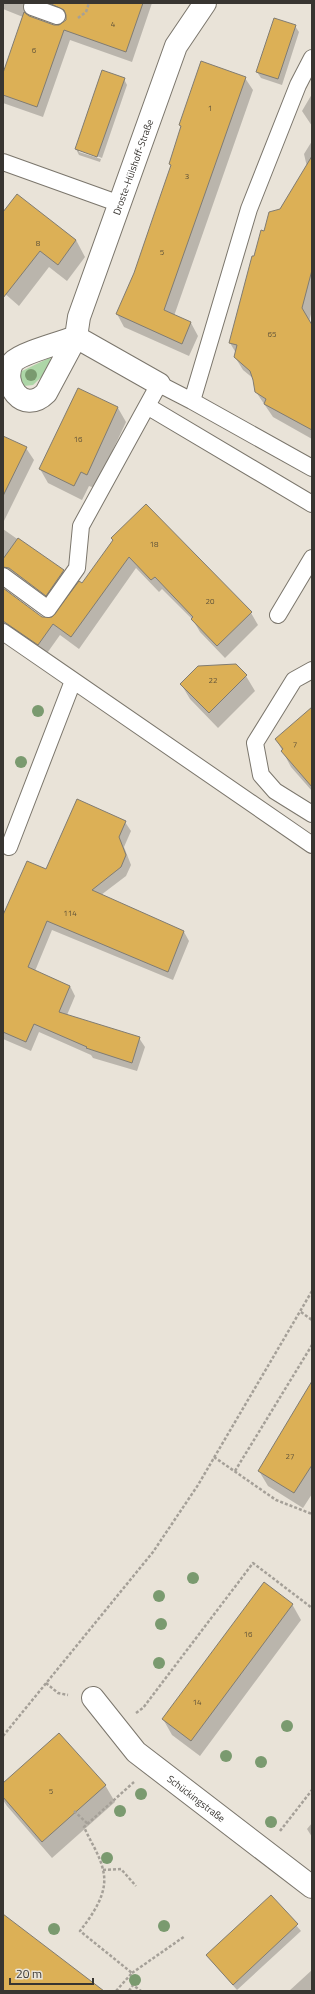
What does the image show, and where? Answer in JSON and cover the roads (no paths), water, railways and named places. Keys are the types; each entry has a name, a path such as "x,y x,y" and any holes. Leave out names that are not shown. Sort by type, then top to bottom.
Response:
{"street":[{"name":"Droste-Hülshoff-Straße","path":"159,384 76,338 79,317 176,46 205,3"},
{"name":"Schückingstraße","path":"93,1698 136,1752 312,1886"}],"lane":[{"path":"33,3 32,7 57,16"},
{"path":"192,400 249,209 298,85 312,58"},
{"path":"3,162 120,204"},
{"path":"3,576 48,610 77,568 81,526 159,384 192,400 312,468"},
{"path":"147,406 312,504"},
{"path":"278,616 312,558"},
{"path":"3,632 312,845"},
{"path":"312,670 294,680 254,743 261,775 275,791 312,814"},
{"path":"9,847 73,681"}]}
